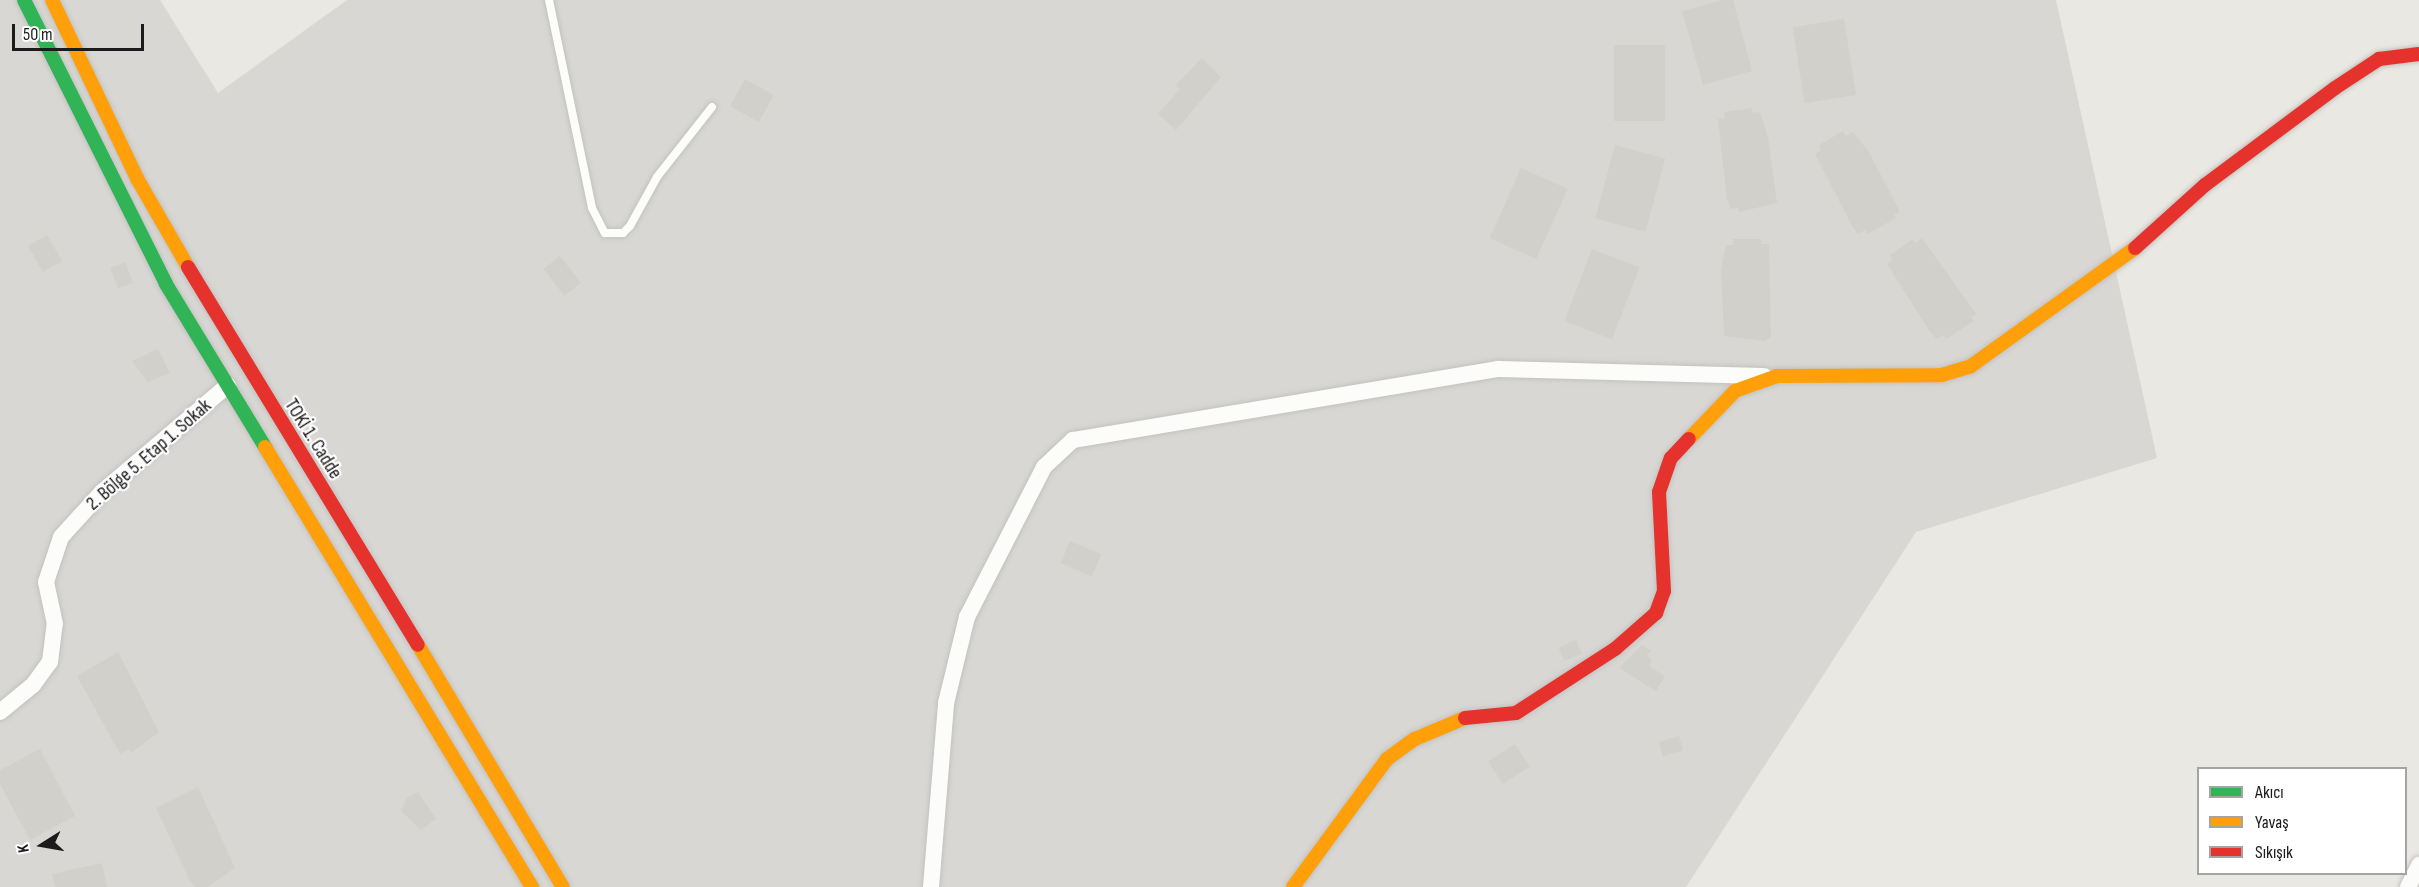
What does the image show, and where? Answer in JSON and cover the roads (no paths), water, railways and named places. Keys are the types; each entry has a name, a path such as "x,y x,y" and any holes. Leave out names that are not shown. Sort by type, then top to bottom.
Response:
{"main road":[{"path":"24,0 124,208 228,386 532,887"},
{"name":"TOKİ 1. Cadde","path":"52,0 138,180 225,333 563,887"},
{"path":"1293,887 1387,759 1415,739 1472,715 1516,713 1616,649 1656,613 1664,591 1659,492 1671,458 1735,392 1777,376 1942,375 1971,366 2145,242 2205,184 2335,88 2379,59 2419,54"}],"street":[{"path":"931,887 946,703 966,616 1044,467 1073,440 1498,369 1777,376"},
{"name":"2. Bölge 5. Etap 1. Sokak","path":"0,712 33,685 50,662 55,624 46,582 61,537 102,492 228,386"},
{"path":"2409,887 2419,865"}],"lane":[{"path":"549,0 592,208 605,232 623,233 630,226 657,177 712,107"}]}
